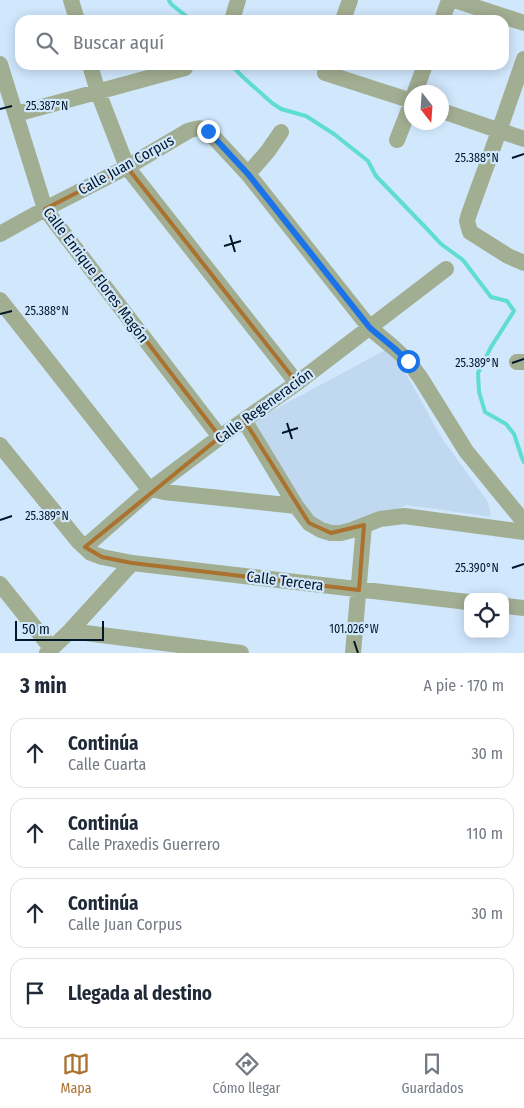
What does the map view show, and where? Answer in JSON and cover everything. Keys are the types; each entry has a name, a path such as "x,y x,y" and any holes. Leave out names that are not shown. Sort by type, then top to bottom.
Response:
{"street":[{"path":"71,0 76,15"},
{"path":"234,15 238,0"},
{"path":"345,15 350,0"},
{"path":"444,15 449,0"},
{"path":"454,0 500,15"},
{"path":"509,18 524,23"},
{"path":"524,59 468,221 470,232 508,256 524,263"},
{"path":"91,70 127,168 297,383"},
{"path":"16,114 178,70"},
{"path":"329,70 404,99"},
{"path":"418,85 423,70"},
{"name":"Calle Enrique Flores Magón","path":"1,71 45,209 220,437"},
{"path":"449,113 524,139"},
{"path":"397,140 404,122"},
{"name":"Calle Juan Corpus","path":"0,234 127,168 196,128 208,131 248,174"},
{"path":"281,132 268,151 248,174 370,328 408,361 456,432 466,451 524,522"},
{"name":"Calle Regeneración","path":"85,547 151,490 220,437 297,383 446,269"},
{"path":"0,300 151,490 296,506"},
{"path":"244,420 296,506 309,523 321,530 341,533 380,519 404,516 524,532"},
{"name":"Calle Tercera","path":"0,445 78,541 91,552 102,557 132,563 464,602"},
{"path":"353,653 364,525"},
{"path":"0,584 49,651 70,631 132,563"},
{"path":"509,606 524,608"},
{"path":"70,631 240,653"}],"highlighted area":[{"path":"127,167 297,383 244,420 309,523 331,533 364,525 359,590 132,563 102,557 85,547 220,437 45,209"}],"shaded area":[{"path":"391,347 443,440 488,502 491,517 407,505 347,528 314,525 253,421"}],"waterway":[{"path":"169,0 171,4 185,15"},
{"path":"236,70 272,103 281,109 306,116 334,134 368,161 376,176 441,244 463,260 491,297 507,301 514,311 491,347 478,373 479,392 485,412 506,424 514,434 524,462"}],"route":[{"path":"208,131 248,174 370,328 408,361"}]}
